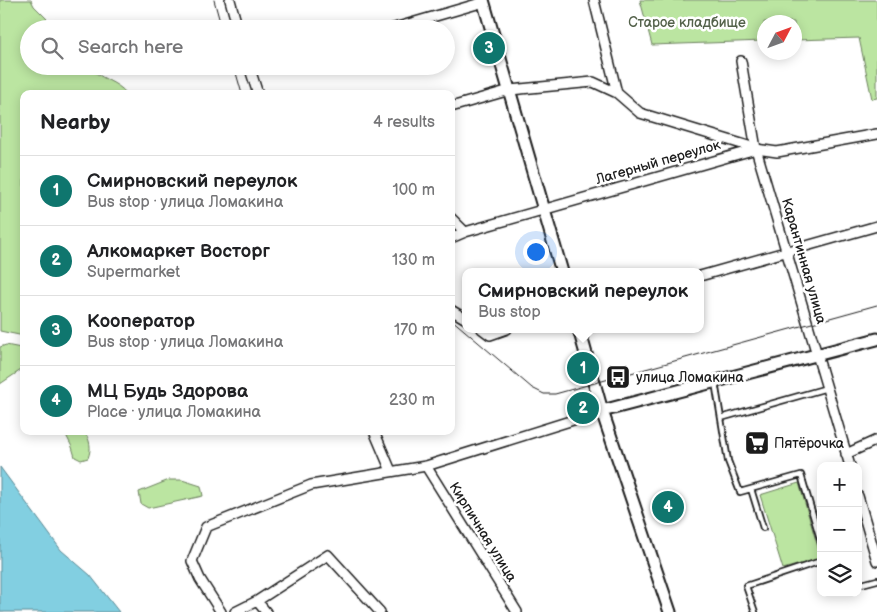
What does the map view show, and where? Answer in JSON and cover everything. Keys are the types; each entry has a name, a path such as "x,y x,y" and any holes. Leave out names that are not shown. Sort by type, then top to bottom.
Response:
{"main road":[{"path":"484,1 561,268"},
{"path":"580,333 602,411 670,612"},
{"path":"602,411 877,339"}],"street":[{"path":"230,0 236,20"},
{"path":"594,0 617,93"},
{"path":"421,20 484,1"},
{"name":"Карантинная улица","path":"741,61 756,149 849,462"},
{"path":"252,75 257,90"},
{"path":"455,106 510,90 593,82 617,93 640,113 756,149"},
{"name":"Лагерный переулок","path":"455,236 544,208 756,149 777,152 877,134"},
{"path":"455,222 464,232"},
{"path":"704,275 877,226"},
{"path":"221,612 200,579 192,561 206,527 311,485 426,466 602,411"},
{"path":"376,435 391,471"},
{"path":"846,454 877,440"},
{"name":"Кирпичная улица","path":"426,466 516,612"},
{"path":"861,507 877,561"},
{"path":"236,612 257,601 328,555 380,612"},
{"path":"257,601 266,612"}],"lane":[{"path":"715,382 728,461 740,492 801,475 817,529"},
{"path":"721,418 827,388"},
{"path":"751,489 763,528"},
{"path":"755,612 746,586 817,562"},
{"path":"862,583 877,580"}],"green space":[{"path":"0,0 31,0 34,6 48,20 20,20 20,75 99,75 123,90 20,90 20,335 0,331"},
{"name":"Старое кладбище","path":"640,0 877,0 877,98 872,99 859,38 802,40 802,15 757,15 757,41 652,45"},
{"path":"6,345 20,348 20,371 0,384 0,347"},
{"path":"66,435 86,435 90,444 88,458 81,460 75,457"},
{"path":"169,480 182,480 201,486 203,496 148,508 141,504 139,492"},
{"path":"799,483 817,544 817,559 783,569 760,495"}],"water":[{"path":"0,467 61,550 90,575 119,612 0,612"}],"tram line":[{"path":"214,0 220,20"},
{"path":"237,75 241,90"},
{"path":"467,333 532,388 544,394 555,394 877,305"},
{"path":"455,322 462,328"}],"place":[{"name":"Кооператор","path":"489,48"},
{"name":"Смирновский переулок","path":"583,368"},
{"name":"улица Ломакина","path":"618,377"},
{"name":"Алкомаркет Восторг","path":"583,408"},
{"name":"Пятёрочка","path":"757,443"},
{"name":"МЦ Будь Здорова","path":"668,507"}]}
